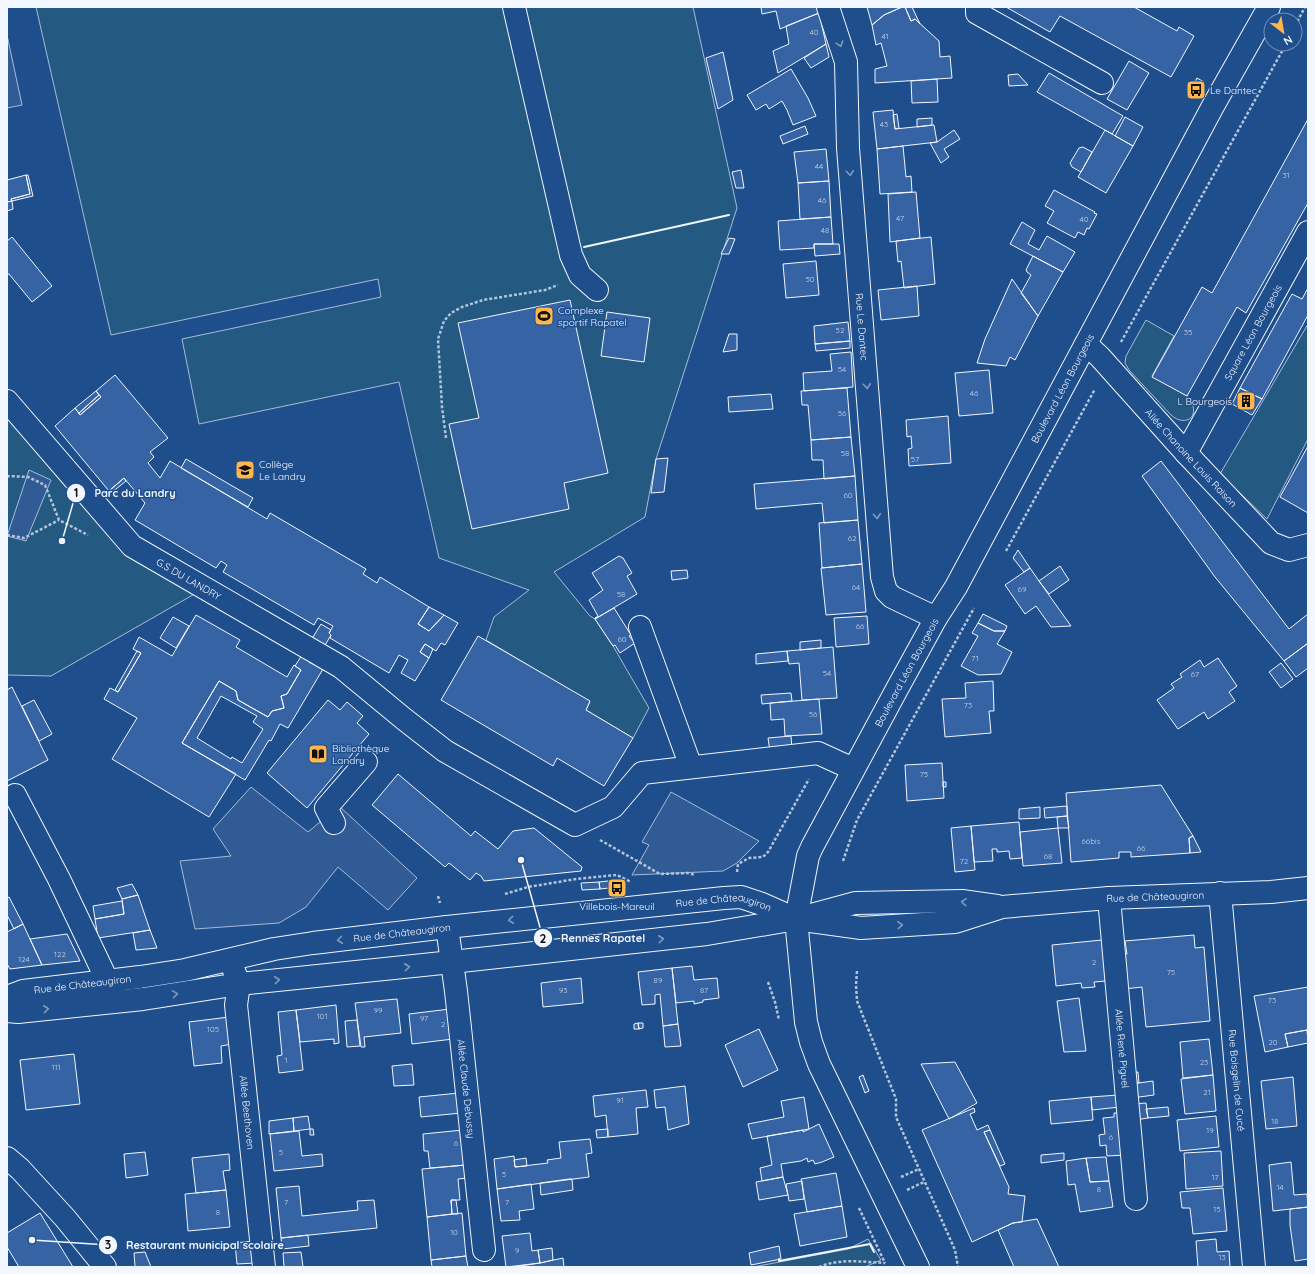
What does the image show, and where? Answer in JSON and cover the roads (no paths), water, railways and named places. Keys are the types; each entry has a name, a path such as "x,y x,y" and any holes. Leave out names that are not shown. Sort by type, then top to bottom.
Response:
{"main road":[{"path":"514,7 571,255 580,275 597,290"},
{"name":"Rue Le Dantec","path":"828,7 846,62 848,148 882,577 886,591 892,597 936,618"},
{"path":"976,7 977,13 1102,83"},
{"path":"1269,7 1278,7"},
{"name":"Boulevard Léon Bourgeois","path":"918,1267 819,1064 811,1042 806,1022 796,919 810,852 853,769 936,618 956,587 1213,106 1269,7"},
{"name":"Square Léon Bourgeois","path":"1186,453 1308,232"},
{"name":"Allée Chanoine Louis Raison","path":"1086,344 1100,357 1186,453 1271,543 1289,550 1308,546"},
{"name":"G.S DU LANDRY","path":"7,401 132,546 341,667 445,751 575,826 613,807 642,773 691,767"},
{"path":"640,627 691,767 818,753 853,769"},
{"path":"334,823 326,808 366,762"},
{"path":"15,795 59,879 118,1002"},
{"name":"Rue de Châteaugiron","path":"7,1011 18,1012 118,1002 239,984 707,934 796,919 855,903 962,901 1002,907 1110,898 1271,892 1308,888"},
{"name":"Rue Boisgelin de Cucé","path":"1220,893 1254,1267"},
{"name":"Rue de Châteaugiron","path":"7,996 23,991 185,970 274,950 313,943 621,908 741,897 762,904 796,919"},
{"name":"Allée René Piguel","path":"1110,898 1136,1198"},
{"name":"Allée Claude Debussy","path":"447,927 484,1250"},
{"name":"Allée Beethoven","path":"230,960 239,984 236,1005 264,1267"},
{"path":"7,1158 20,1169 60,1213 105,1267"}],"place":[{"name":"Le Dantec","path":"1196,90"},
{"name":"Complexe sportif Rapatel","path":"544,316"},
{"name":"L Bourgeois","path":"1246,401"},
{"name":"Collège Le Landry","path":"245,470"},
{"name":"Parc du Landry","path":"62,541"},
{"name":"Bibliothèque Landry","path":"318,754"},
{"name":"Rennes Rapatel","path":"521,860"},
{"name":"Villebois-Mareuil","path":"617,888"},
{"name":"Restaurant municipal scolaire","path":"32,1240"}]}
